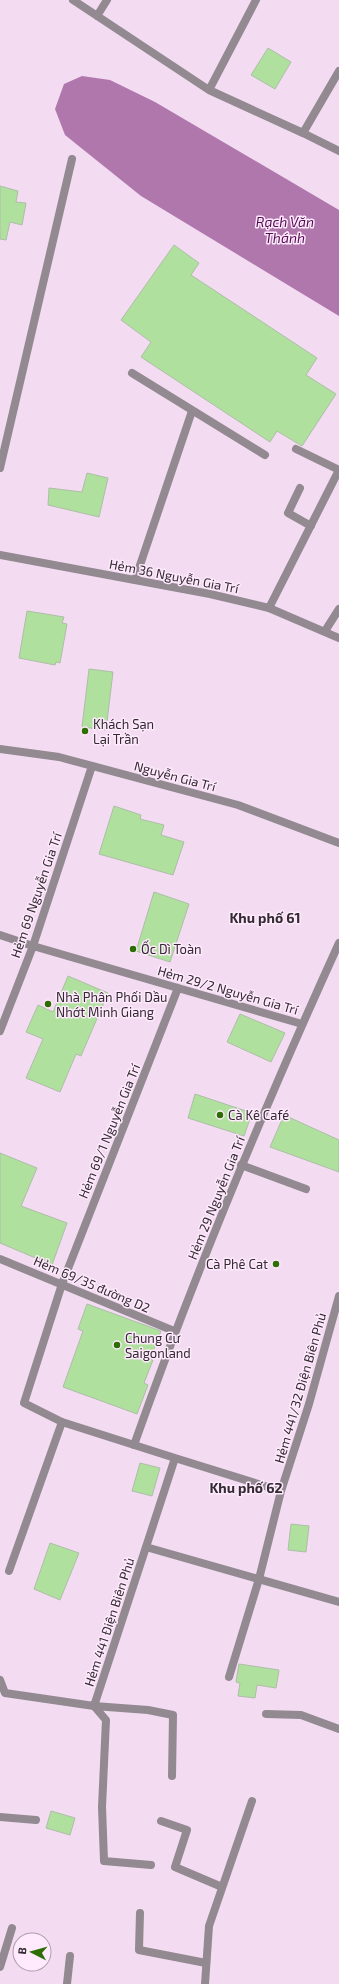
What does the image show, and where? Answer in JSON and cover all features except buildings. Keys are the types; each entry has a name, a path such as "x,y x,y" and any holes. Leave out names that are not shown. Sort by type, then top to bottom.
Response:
{"street":[{"path":"73,0 209,90 339,151"},
{"path":"97,16 107,0"},
{"path":"209,90 256,0"},
{"path":"303,133 339,71"},
{"path":"0,468 72,159"},
{"path":"132,373 265,455"},
{"path":"135,580 192,411"},
{"path":"269,608 339,470 296,449"},
{"path":"300,488 288,513 310,526"},
{"name":"Hẻm 36 Nguyễn Gia Trí","path":"0,555 135,580 269,608 339,638"},
{"path":"325,631 339,609"},
{"name":"Nguyễn Gia Trí","path":"0,749 59,757 238,805 339,843"},
{"name":"Hẻm 69 Nguyễn Gia Trí","path":"0,1031 33,946 92,766"},
{"name":"Hẻm 29/2 Nguyễn Gia Trí","path":"0,934 33,946 302,1024"},
{"name":"Hẻm 29 Nguyễn Gia Trí","path":"134,1445 174,1331 241,1164 339,943"},
{"name":"Hẻm 69/1 Nguyễn Gia Trí","path":"62,1422 24,1404 62,1284 178,988"},
{"path":"241,1164 306,1189"},
{"name":"Hẻm 69/35 đường D2","path":"0,1259 174,1331"},
{"name":"Hẻm 441/32 Điện Biên Phủ","path":"229,1677 259,1579 281,1491 309,1404 339,1296"},
{"path":"9,1571 62,1422 281,1491"},
{"path":"146,1547 175,1458"},
{"name":"Hẻm 441 Điện Biên Phủ","path":"0,1680 5,1692 94,1706 146,1547 339,1602"},
{"path":"94,1706 148,1710 174,1715 172,1776"},
{"path":"94,1706 106,1720 102,1807 104,1860 151,1865"},
{"path":"266,1714 301,1715 339,1729"},
{"path":"204,1984 209,1926 252,1801"},
{"path":"0,1817 36,1820"},
{"path":"161,1821 187,1830 175,1867 222,1887"},
{"path":"140,1912 139,1950 206,1963"},
{"path":"0,1967 12,1928"},
{"path":"67,1984 70,1956"}],"water":[{"name":"Rạch Văn Thánh","path":"82,76 110,80 155,102 339,210 339,316 141,196 65,135 55,109 64,84"}],"place":[{"name":"Khách Sạn Lại Trần","path":"85,731"},
{"name":"Ốc Dì Toàn","path":"133,949"},
{"name":"Nhà Phân Phối Dầu Nhớt Minh Giang","path":"48,1004"},
{"name":"Cà Kê Café","path":"220,1115"},
{"name":"Cà Phê Cat","path":"276,1264"},
{"name":"Chung Cư Saigonland","path":"117,1345"}],"district":[{"name":"Khu phố 61","path":"265,918"},
{"name":"Khu phố 62","path":"246,1488"}]}
